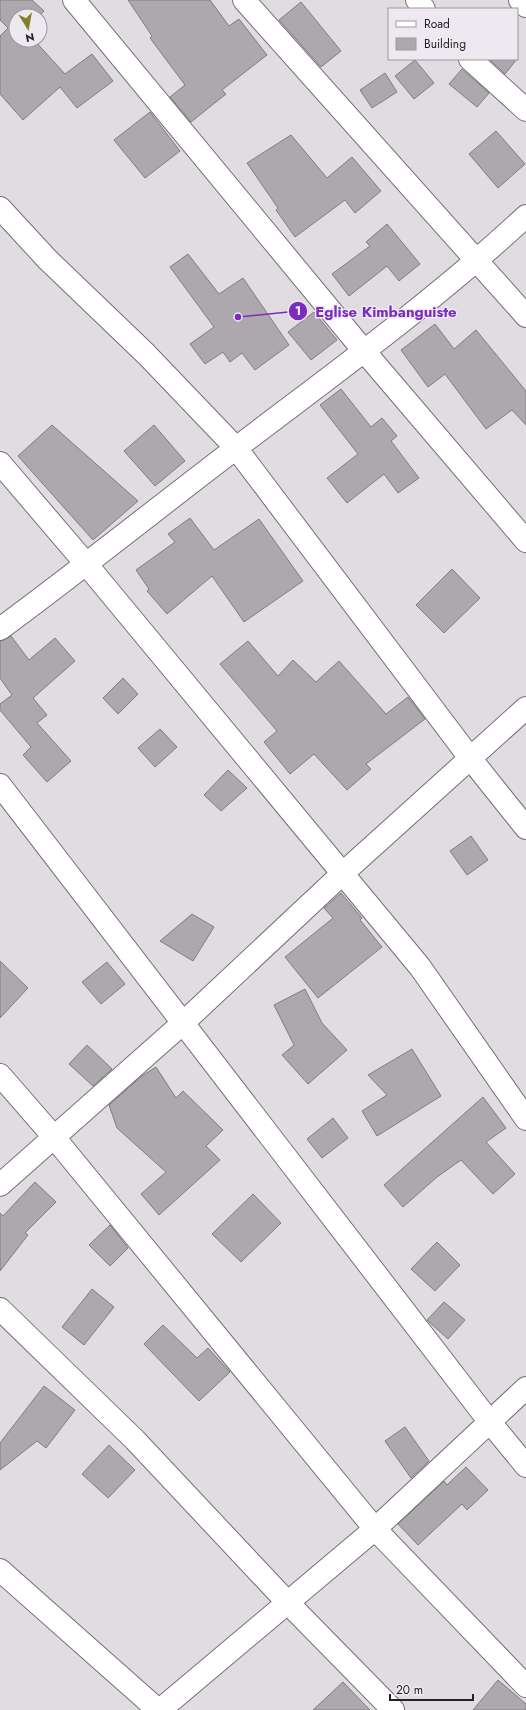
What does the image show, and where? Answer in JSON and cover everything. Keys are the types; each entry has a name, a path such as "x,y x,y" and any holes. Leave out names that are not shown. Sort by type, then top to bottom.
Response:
{"street":[{"path":"74,0 364,351 526,541"},
{"path":"244,0 526,316"},
{"path":"417,0 423,8"},
{"path":"520,0 526,6"},
{"path":"471,60 526,110"},
{"path":"0,208 46,259 146,354 236,448 470,758 526,828"},
{"path":"0,629 87,565 236,448 364,351 477,261 526,216"},
{"path":"0,463 87,565 420,967 526,1119"},
{"path":"0,1184 183,1023 342,874 526,708"},
{"path":"0,785 489,1421 526,1466"},
{"path":"0,1075 53,1136 375,1529 526,1686"},
{"path":"0,1309 135,1440 288,1603 393,1710"},
{"path":"0,1570 159,1710 375,1529 526,1388"}],"building":[{"path":"0,0 32,0 41,8 8,8 8,28 0,20"},
{"path":"128,0 210,0 229,26 239,19 267,55 222,90 226,94 191,122 170,97 185,85 150,38 152,36"},
{"path":"301,2 341,51 321,67 279,20"},
{"path":"8,28 8,48 41,48 65,74 92,54 113,81 77,108 60,87 23,120 0,94 0,36"},
{"path":"415,60 434,83 414,99 395,76"},
{"path":"490,60 516,60 505,74"},
{"path":"462,69 489,93 477,107 449,84"},
{"path":"385,73 397,92 372,108 360,90"},
{"path":"150,112 180,151 145,178 114,140"},
{"path":"496,131 525,164 498,188 469,154"},
{"path":"291,135 327,178 352,157 381,191 355,213 345,200 295,237 276,210 278,208 247,163"},
{"path":"387,224 420,264 399,281 387,266 349,296 332,274 370,246 366,242"},
{"path":"188,254 219,294 243,278 289,345 255,370 242,353 230,362 223,352 205,364 190,344 214,327 170,267"},
{"path":"314,312 337,340 311,360 288,332"},
{"path":"435,324 454,349 476,330 526,391 526,425 512,410 486,429 445,374 428,387 401,350"},
{"path":"341,389 371,427 382,418 397,436 391,441 419,478 398,493 384,474 347,503 327,478 358,454 320,405"},
{"path":"52,425 138,501 93,540 18,456"},
{"path":"154,425 185,461 155,486 124,451"},
{"path":"190,518 214,550 259,519 303,581 244,622 212,576 167,614 147,591 149,589 136,570 175,542 168,534"},
{"path":"452,569 480,598 444,633 416,605"},
{"path":"11,636 29,660 55,638 75,661 33,698 47,715 37,723 71,761 47,782 23,755 31,747 0,710 0,704 12,695 0,678 0,641"},
{"path":"248,641 278,676 293,660 316,682 339,661 386,714 408,697 425,719 366,764 371,769 347,790 314,754 290,774 264,742 277,731 220,664"},
{"path":"123,678 138,694 118,714 103,698"},
{"path":"160,729 177,747 155,767 138,748"},
{"path":"228,770 247,788 221,811 204,795"},
{"path":"471,836 488,860 467,875 450,851"},
{"path":"341,893 362,918 360,920 382,947 318,998 285,957 333,918 324,908"},
{"path":"192,914 214,927 193,961 160,941"},
{"path":"0,961 28,988 0,1018"},
{"path":"107,962 125,984 101,1004 82,982"},
{"path":"305,989 322,1023 347,1050 308,1084 282,1055 294,1045 274,1005"},
{"path":"87,1045 112,1069 93,1086 69,1064"},
{"path":"412,1049 441,1096 377,1136 362,1111 387,1095 368,1075"},
{"path":"156,1067 176,1098 183,1091 223,1130 206,1146 220,1160 159,1215 141,1194 166,1172 117,1128 109,1105 142,1076"},
{"path":"483,1097 506,1128 486,1142 515,1174 493,1194 461,1160 437,1177 403,1207 384,1185"},
{"path":"333,1118 348,1138 322,1158 307,1139"},
{"path":"35,1182 56,1202 25,1233 28,1235 0,1271 0,1213 3,1216"},
{"path":"253,1194 281,1223 241,1262 212,1234"},
{"path":"110,1225 128,1248 110,1266 89,1245"},
{"path":"437,1242 460,1265 435,1291 411,1269"},
{"path":"92,1289 114,1307 84,1345 62,1327"},
{"path":"444,1302 465,1320 448,1339 427,1320"},
{"path":"163,1325 197,1358 208,1348 230,1372 199,1401 144,1344"},
{"path":"44,1386 75,1410 46,1448 37,1441 0,1470 0,1443"},
{"path":"405,1427 429,1461 411,1478 385,1441"},
{"path":"109,1445 135,1470 108,1498 82,1474"},
{"path":"466,1467 488,1490 467,1510 462,1504 418,1545 398,1524 444,1481 447,1485"},
{"path":"498,1680 526,1704 526,1710 473,1710"},
{"path":"343,1682 370,1710 313,1710"}],"place":[{"name":"Eglise Kimbanguiste","path":"238,317"}]}
